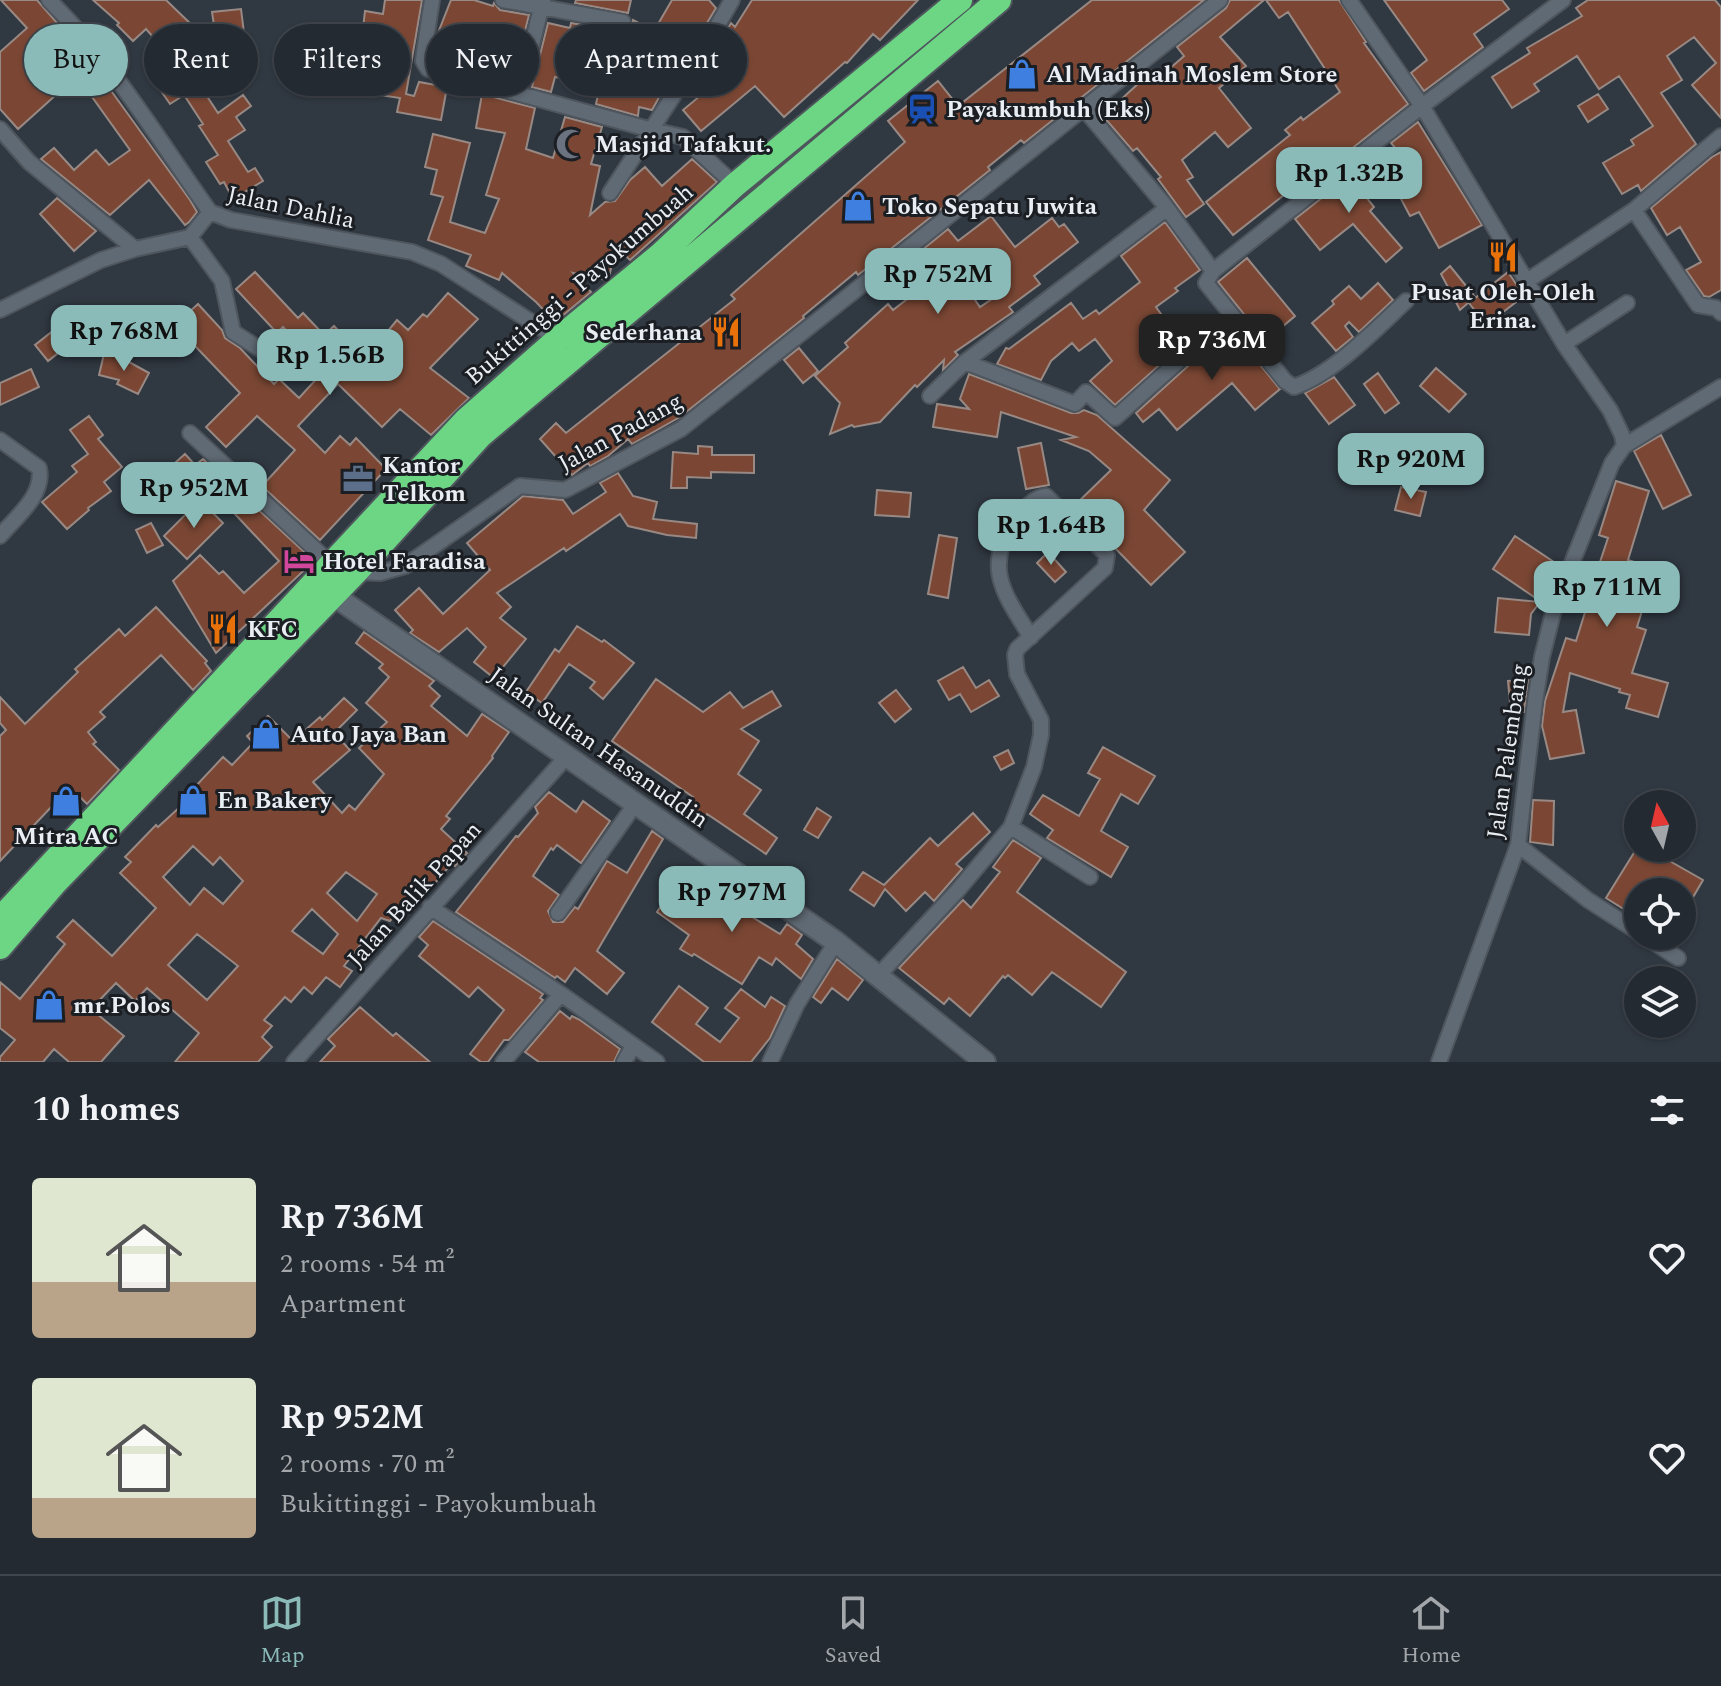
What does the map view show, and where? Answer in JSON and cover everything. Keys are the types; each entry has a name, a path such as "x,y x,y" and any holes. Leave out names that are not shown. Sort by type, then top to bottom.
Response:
{"highway":[{"name":"Bukittinggi - Payokumbuah","path":"4,907 466,420 660,255 735,185 960,0"},
{"name":"Bukittinggi - Payokumbuah","path":"0,947 55,883 356,572 481,435 999,0"}],"street":[{"name":"Jalan Dahlia","path":"49,0 109,66 210,212 231,220 412,252 441,264 558,339"},
{"path":"428,24 432,0"},
{"path":"503,0 542,3 623,22"},
{"path":"610,193 732,0"},
{"name":"Jalan Padang","path":"356,572 380,573 405,566 520,486 565,490 681,429 1220,0"},
{"path":"1349,0 1422,106 1564,344 1610,410 1624,446 1721,387"},
{"path":"1406,301 1353,350 1294,387 1285,381 1206,283 1213,271 1422,106 1563,0"},
{"path":"537,24 542,3"},
{"path":"426,40 423,61 426,66"},
{"path":"531,96 683,137 735,185"},
{"path":"1085,110 1163,203 1213,271"},
{"path":"0,129 29,162 135,249"},
{"path":"1527,281 1634,210 1721,136"},
{"path":"930,396 965,362 1166,209"},
{"path":"1634,210 1698,305 1716,308 1721,313"},
{"path":"0,310 101,260 190,237 210,212"},
{"path":"190,237 222,281 233,332 285,365"},
{"path":"1564,344 1627,303"},
{"path":"965,362 1075,404 1086,392 1115,418 1231,314"},
{"path":"190,433 330,563"},
{"path":"0,440 39,468 41,476 38,490 0,536"},
{"name":"Jalan Palembang","path":"1439,1062 1518,845 1535,702 1555,605 1612,463 1624,446"},
{"path":"877,977 958,890 1011,827 1034,767 1041,735 1041,720 1017,674 1014,660 1017,649 1031,637 1105,568 1108,561 1107,555 1046,496 1039,497 1025,508 1000,546 998,568 1004,592 1031,637"},
{"name":"Jalan Sultan Hasanuddin","path":"333,595 836,942 976,1059"},
{"name":"Jalan Balik Papan","path":"294,1062 568,755"},
{"path":"558,913 636,803"},
{"path":"1011,827 1090,877"},
{"path":"1518,845 1588,900 1624,923"},
{"path":"430,907 657,1062"},
{"path":"770,1062 797,1004 836,942"},
{"path":"1666,950 1678,958"},
{"path":"506,1061 561,994"},
{"path":"624,1062 633,1046"}],"building":[{"path":"1,0 37,0 58,24 24,24"},
{"path":"93,0 166,0 191,24 144,24 144,31 133,41 128,36 128,24 119,23"},
{"path":"385,0 422,0 410,70 410,24 364,24 365,11 383,14"},
{"path":"451,0 474,0 493,6 494,3 500,10 529,15 527,24 442,24"},
{"path":"576,0 631,0 628,13 575,3"},
{"path":"672,0 709,0 716,8 706,24 658,24"},
{"path":"752,0 918,0 880,40 873,34 847,63 784,117 755,86 747,93 747,24 737,24"},
{"path":"1092,0 1204,0 1024,143 1021,140 988,167 990,170 858,275 856,272 804,318 680,417 632,444 628,439 608,456 590,466 588,463 572,475 540,439 556,423 566,433 735,299 731,295 905,142 888,121 938,81 958,106"},
{"path":"1230,0 1264,0 1220,37 1246,66 1219,88 1251,128 1228,147 1215,132 1182,160 1193,177 1187,180 1204,204 1186,217 1158,179 1161,177 1137,148 1133,151 1103,116 1152,71 1159,78 1184,56 1177,47 1226,8"},
{"path":"1266,0 1339,0 1364,43 1408,104 1301,189 1298,184 1233,235 1206,202 1290,135 1285,130 1340,92 1288,12 1279,18"},
{"path":"1384,0 1502,0 1509,9 1474,34 1483,47 1424,91 1411,73 1427,60"},
{"path":"1588,0 1715,0 1721,7 1721,118 1692,85 1716,63 1694,37 1667,56 1682,80 1661,93 1696,144 1641,191 1638,185 1622,194 1603,163 1634,145 1631,140 1653,126 1619,76 1599,89 1577,56 1534,84 1539,91 1512,108 1492,77 1530,53 1527,48 1582,16 1576,8"},
{"path":"241,9 243,24 214,24 212,12"},
{"path":"548,23 555,25 555,77 551,92 539,89 539,59"},
{"path":"24,31 24,96 55,96 18,129 0,109 0,52"},
{"path":"419,82 426,83 426,96 445,96 441,120 397,112 400,98 386,96 414,96"},
{"path":"1598,94 1608,109 1588,122 1578,106"},
{"path":"91,96 115,96 190,200 197,212 189,222 185,225 149,180 110,215 41,159 54,148 74,170 96,150 109,165 130,150"},
{"path":"164,96 182,96 170,104"},
{"path":"185,96 207,96 218,113 244,96 251,106 236,117 245,130 228,141 248,172 255,168 263,181 233,199 224,182 220,184 206,162 218,155 199,126 203,124"},
{"path":"482,96 535,108 526,149 553,158 565,117 602,127 591,164 600,166 590,215 605,202 615,201 630,180 645,167 662,186 692,159 717,182 630,260 616,247 606,280 573,273 591,292 555,322 502,273 499,280 466,266 471,255 428,240 443,197 431,194 437,170 425,167 433,134 470,143 450,222 485,233 499,199 486,195 505,133 476,128"},
{"path":"598,96 660,96 652,110 639,107 638,116 596,104"},
{"path":"700,96 743,96 701,131 683,110"},
{"path":"1418,122 1482,225 1439,248 1419,212 1410,216 1390,178 1412,168 1391,143"},
{"path":"1721,152 1721,290 1709,297 1704,296 1686,270 1701,262 1680,227 1667,235 1651,208"},
{"path":"1369,161 1381,175 1362,192 1374,207 1370,211 1402,248 1386,262 1353,224 1320,250 1295,219"},
{"path":"57,198 96,231 74,251 40,214"},
{"path":"991,216 1015,247 1052,218 1059,227 1064,224 1078,242 1034,276 1040,284 1009,307 1013,312 955,352 958,355 943,370 944,360 880,422 852,425 830,434 840,403 815,376 848,347 845,343 888,304 893,310 920,289 910,276 919,270 911,259 948,229 958,241","holes":["984,257 1008,288 980,307 959,277"]},
{"path":"1165,222 1200,270 1156,307 1174,332 1165,339 1175,351 1115,405 1090,381 1112,361 1095,339 1079,351 1072,343 1051,361 1041,380 997,364 1006,348 1009,349 1071,303 1083,319 1096,310 1099,314 1140,282 1121,256"},
{"path":"1247,258 1295,316 1276,332 1266,319 1255,328 1218,282"},
{"path":"1450,266 1475,297 1460,310 1441,274"},
{"path":"255,272 298,318 303,313 324,335 334,326 349,342 346,345 380,373 398,350 383,337 397,320 408,330 423,314 427,317 448,293 478,319 430,368 469,398 431,435 400,409 382,427 338,384 298,426 325,453 340,436 350,445 356,438 386,469 320,540 262,486 295,450 257,416 226,447 206,427 240,393 175,325 198,304 222,330 225,338 240,348 274,384 279,379 299,398 321,374 303,355 307,352 283,327 277,333 236,289"},
{"path":"1508,272 1524,296 1486,325 1469,303"},
{"path":"1378,283 1393,300 1359,332 1349,322 1345,326 1353,337 1336,351 1312,323 1349,286 1361,299"},
{"path":"82,308 95,324 48,361 35,345"},
{"path":"1230,328 1280,389 1255,410 1232,383 1177,430 1159,409 1143,422 1136,413"},
{"path":"799,348 818,371 803,383 784,360"},
{"path":"104,354 120,357 149,373 138,394 117,384 119,380 99,375"},
{"path":"1436,368 1466,394 1449,412 1420,386"},
{"path":"31,369 39,387 0,405 0,383"},
{"path":"1378,373 1399,403 1385,413 1364,384"},
{"path":"969,374 1071,413 1084,410 1097,415 1170,480 1144,510 1185,552 1151,585 1074,506 1111,470 1089,451 1061,440 1076,437 1001,412 997,437 933,427 937,404 969,409 960,399"},
{"path":"1334,377 1355,405 1329,424 1305,393"},
{"path":"89,416 103,435 98,439 122,467 104,482 111,491 67,529 42,502 77,472 72,466 88,454 70,430"},
{"path":"1661,435 1691,495 1663,509 1634,451"},
{"path":"1041,443 1049,485 1026,489 1018,448"},
{"path":"698,446 712,447 712,455 754,455 754,473 711,472 711,478 687,477 687,488 671,488 673,452 698,454"},
{"path":"185,454 195,465 203,459 219,474 192,499 166,471"},
{"path":"618,473 633,496 657,502 653,519 697,524 696,538 628,526 620,514 497,593 511,607 500,618 526,639 494,678 474,662 486,647 467,628 439,652 410,633 413,630 395,610 419,588 443,614 490,570 467,543 523,496 563,500 573,514 606,492 600,483"},
{"path":"1616,481 1649,491 1628,560 1655,569 1637,627 1646,630 1632,673 1668,683 1658,717 1626,708 1630,695 1619,692 1620,689 1570,673 1563,712 1576,710 1584,753 1550,759 1542,726 1545,701 1566,638 1576,641 1592,590 1583,587 1590,565 1598,568 1608,538 1599,535"},
{"path":"1401,487 1426,492 1420,516 1395,510"},
{"path":"877,490 911,493 909,517 875,515"},
{"path":"200,500 223,523 187,559 164,536"},
{"path":"248,500 314,561 216,653 173,581 200,555 219,574 223,571 244,593 279,561 234,513"},
{"path":"1050,514 1066,530 1045,549 1030,532"},
{"path":"151,523 163,545 147,553 136,530"},
{"path":"939,535 957,538 948,598 928,594"},
{"path":"1515,536 1560,566 1540,601 1493,569"},
{"path":"1048,552 1066,572 1055,582 1037,563"},
{"path":"1498,598 1540,602 1531,614 1529,635 1495,632"},
{"path":"156,607 207,661 205,663 211,671 193,690 161,655 100,712 105,717 88,732 96,742 93,744 119,770 87,804 81,798 65,813 55,803 0,861 0,736 6,730 0,723 0,697 25,724 78,672 75,669 119,629 125,636"},
{"path":"577,626 602,642 604,640 634,663 603,699 590,688 595,682 569,664 542,703 526,692 555,649 559,652"},
{"path":"364,632 434,681 429,686 440,696 431,706 467,736 482,714 509,732 493,758 446,816 450,819 441,829 467,853 455,866 452,863 423,897 415,890 390,921 381,918 344,966 352,971 340,987 326,977 312,994 304,987 291,1002 285,997 264,1020 272,1026 262,1037 272,1047 258,1062 175,1062 199,1033 147,988 135,1001 116,983 91,1009 124,1036 101,1062 69,1062 54,1049 43,1062 0,1062 0,1057 15,1040 0,1028 0,982 20,999 65,944 57,937 73,920 112,956 156,908 120,873 131,862 125,857 156,825 158,827 181,806 179,804 223,757 232,765 253,743 247,736 268,716 293,741 320,717 322,720 344,698 357,710 334,733 350,750 313,782 342,813 349,805 355,810 384,774 359,748 387,722 366,703 389,677 379,668 383,664 356,643","holes":["193,846 213,865 220,857 243,881 223,904 204,888 190,905 163,877","346,872 377,894 357,921 327,893","312,909 338,934 323,954 292,931","197,934 238,966 207,1000 168,965"]},
{"path":"963,667 976,688 989,680 999,696 971,712 960,694 949,700 938,681"},
{"path":"656,679 703,712 730,692 743,708 772,691 781,706 741,729 759,741 738,774 761,790 744,814 777,838 766,854 707,814 702,822 684,810 693,797 612,741"},
{"path":"1528,680 1524,712 1511,713 1508,681"},
{"path":"896,690 911,709 895,722 879,703"},
{"path":"1103,747 1155,776 1138,804 1121,794 1101,831 1128,847 1111,877 1047,838 1053,830 1030,814 1043,795 1079,816 1100,779 1088,773"},
{"path":"1008,750 1014,763 1001,770 994,757"},
{"path":"549,792 576,812 583,801 610,821 581,863 557,845 553,850 551,848 533,876 559,895 548,911 553,922 563,922 575,907 578,909 607,861 627,873 652,831 663,839 597,951 624,973 607,994 575,968 565,982 557,976 555,978 456,912 538,813 535,807"},
{"path":"1533,800 1554,801 1553,845 1530,842"},
{"path":"817,808 831,817 818,838 804,830"},
{"path":"973,813 990,832 956,864 962,869 934,901 925,892 906,911 885,889 874,906 850,890 863,872 884,885 930,838 938,846"},
{"path":"1013,840 1041,858 1017,892 1126,972 1101,1007 1052,972 1032,995 1008,975 1003,976 970,1016 949,998 944,1004 899,968 963,900 971,908 1000,872 993,867"},
{"path":"1628,862 1671,862 1703,880 1696,892 1696,878 1624,878 1624,909 1606,898"},
{"path":"717,876 738,890 732,898 747,907 744,912 780,934 787,924 802,935 796,944 813,959 801,979 776,958 772,965 759,957 742,984 694,954 692,956 680,949 689,935 657,912 672,890 695,906"},
{"path":"433,921 543,994 540,998 543,1000 509,1040 504,1040 488,1062 481,1062 470,1054 504,1010 478,987 469,997 419,956 428,945 419,937"},
{"path":"837,959 863,980 848,1000 832,988 821,1003 813,997"},
{"path":"679,986 708,1008 696,1024 720,1042 739,1018 725,1008 741,989 765,1007 771,997 785,1006 770,1038 751,1062 704,1062 652,1022"},
{"path":"360,1007 393,1036 396,1033 430,1062 320,1062 335,1046 328,1039"},
{"path":"560,1011 570,1019 572,1016 580,1020 620,1049 614,1062 539,1062 525,1052"}],"place":[{"name":"Al Madinah Moslem Store","path":"1022,74"},
{"name":"Payakumbuh (Eks)","path":"922,109"},
{"name":"Masjid Tafakut.","path":"571,144"},
{"name":"Toko Sepatu Juwita","path":"858,206"},
{"name":"Pusat Oleh-Oleh Erina.","path":"1503,257"},
{"name":"Sederhana","path":"726,332"},
{"name":"Kantor Telkom","path":"358,479"},
{"name":"Hotel Faradisa","path":"299,561"},
{"name":"KFC","path":"223,629"},
{"name":"Auto Jaya Ban","path":"266,734"},
{"name":"En Bakery","path":"193,800"},
{"name":"Mitra AC","path":"66,801"},
{"name":"mr.Polos","path":"49,1005"}]}
